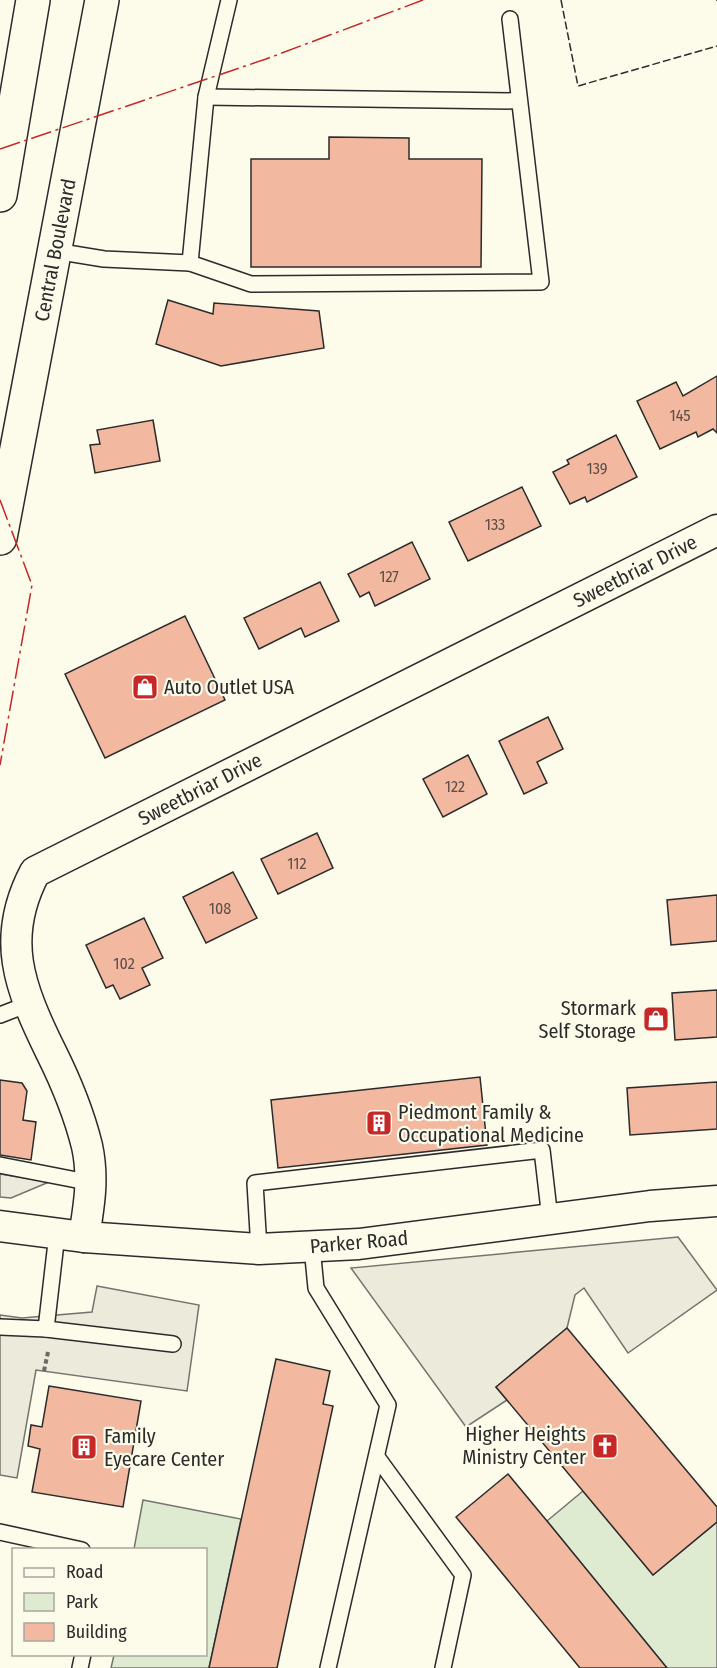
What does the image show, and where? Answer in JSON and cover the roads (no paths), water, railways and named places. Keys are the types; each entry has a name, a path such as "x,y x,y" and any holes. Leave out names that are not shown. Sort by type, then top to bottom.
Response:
{"main road":[{"path":"0,195 33,0"},
{"name":"Central Boulevard","path":"0,538 102,0"}],"street":[{"name":"Sweetbriar Drive","path":"71,1235 92,1183 87,1147 73,1102 52,1053 13,1010 3,933 8,908 21,886 35,872 717,530"},
{"name":"Parker Road","path":"0,1226 71,1235 259,1249 359,1244 650,1206 717,1201"}],"lane":[{"path":"190,263 206,97 229,0"},
{"path":"55,251 104,259 190,263 251,284 541,282 510,19"},
{"path":"206,97 519,101"},
{"path":"259,1249 255,1183 542,1150 550,1219"},
{"path":"0,1166 92,1183"},
{"path":"46,1329 71,1235"},
{"path":"312,1246 316,1288 388,1405 328,1668"},
{"path":"0,1327 46,1329 173,1344"},
{"path":"376,1457 462,1575 443,1668"},
{"path":"0,1532 73,1548"}],"place":[{"name":"Auto Outlet USA","path":"145,687"},
{"name":"Stormark Self Storage","path":"656,1019"},
{"name":"Piedmont Family & Occupational Medicine","path":"379,1123"},
{"name":"Higher Heights Ministry Center","path":"605,1446"},
{"name":"Family Eyecare Center","path":"84,1447"}]}
